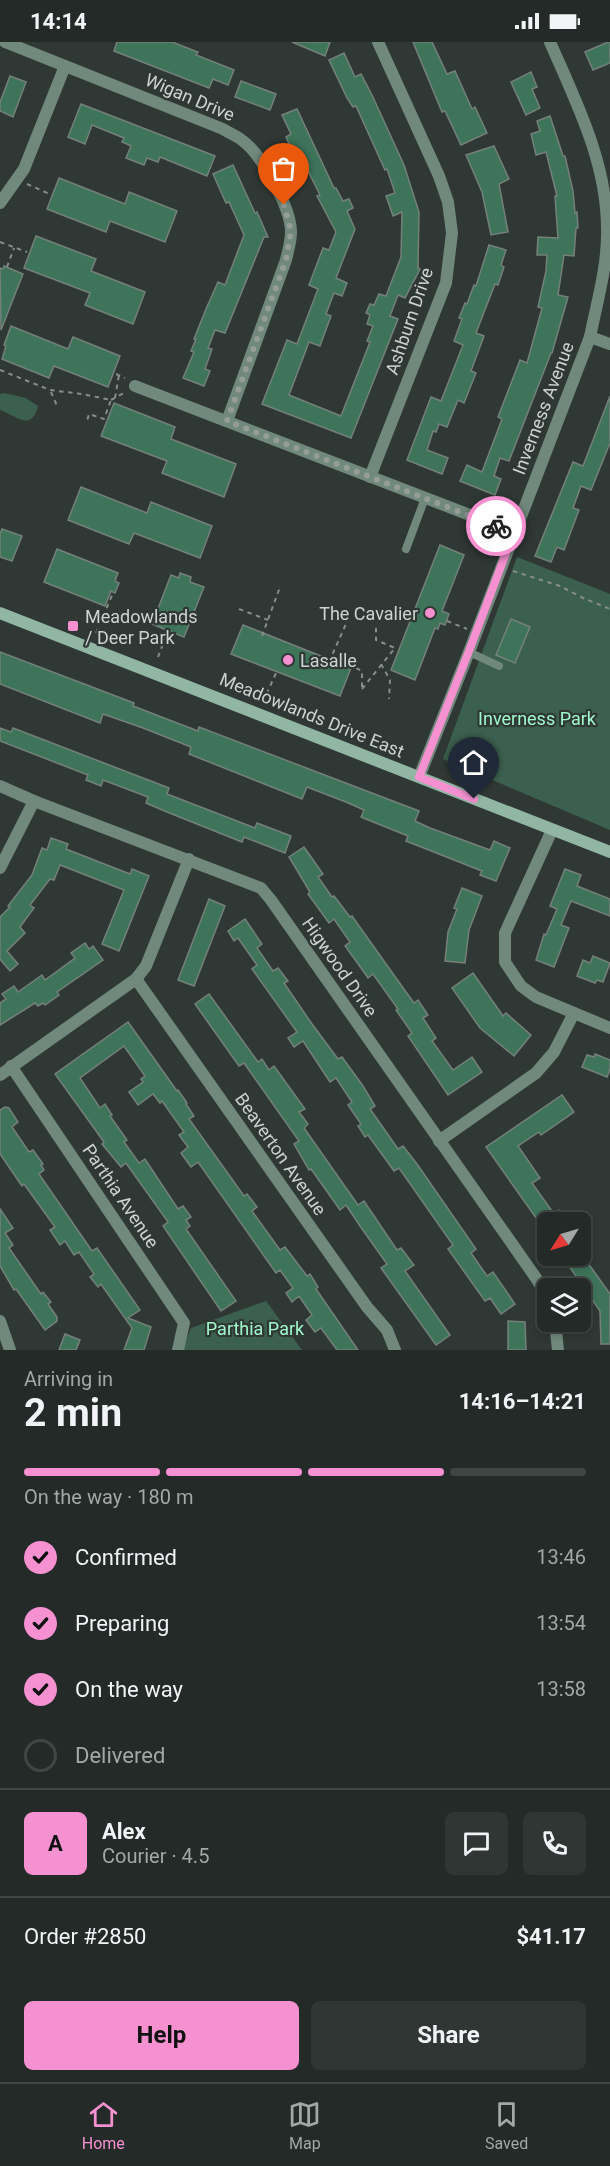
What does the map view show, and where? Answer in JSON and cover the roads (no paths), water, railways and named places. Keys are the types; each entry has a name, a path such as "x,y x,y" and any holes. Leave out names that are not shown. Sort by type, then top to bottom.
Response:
{"main road":[{"name":"Meadowlands Drive East","path":"0,613 610,852"}],"street":[{"name":"Wigan Drive","path":"5,42 223,129 244,141 262,162 284,205 291,231 286,260 227,421"},
{"name":"Ashburn Drive","path":"370,477 446,283 452,233 448,202 439,176 378,42"},
{"name":"Inverness Avenue","path":"419,777 590,337 602,282 609,221 602,175 594,145 550,42"},
{"path":"0,203 24,169 64,66"},
{"path":"590,337 610,344"},
{"path":"135,386 514,532"},
{"name":"Higwood Drive","path":"0,786 261,888 537,1280"},
{"path":"0,868 34,801"},
{"path":"552,830 505,933 505,962 521,986 536,997 610,1028"},
{"path":"0,1074 136,979 146,966 189,859"},
{"name":"Beaverton Avenue","path":"136,979 367,1307 387,1330 395,1350"},
{"path":"439,1141 536,1073 554,1052 574,1013"},
{"name":"Parthia Avenue","path":"11,1066 184,1323 178,1350"},
{"path":"0,1321 10,1350"},
{"path":"556,1332 558,1350"}],"lane":[{"path":"406,549 425,498"},
{"path":"469,651 499,666"}],"place":[{"name":"The Cavalier","path":"430,613"},
{"name":"Meadowlands / Deer Park","path":"73,626"},
{"name":"Lasalle","path":"288,660"}],"park label":[{"name":"Inverness Park","path":"537,718"},
{"name":"Parthia Park","path":"255,1328"}]}
